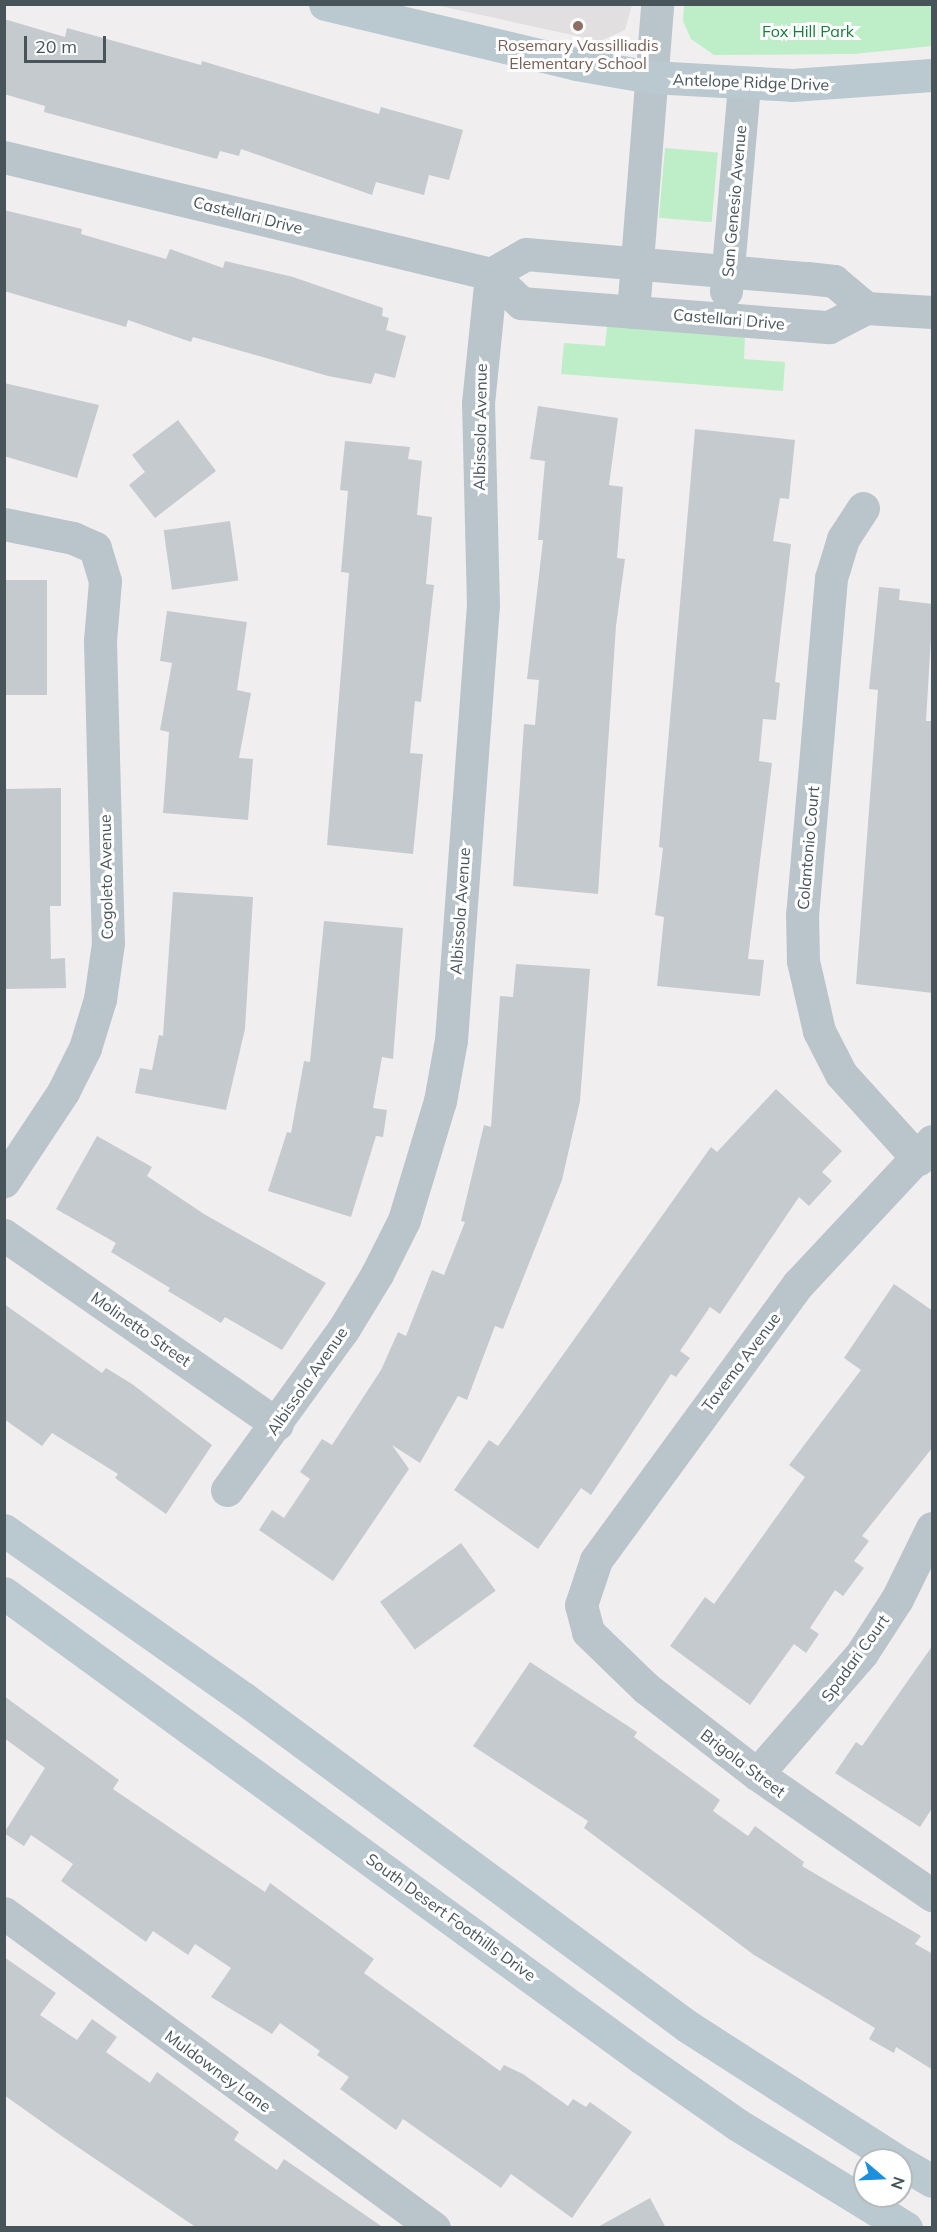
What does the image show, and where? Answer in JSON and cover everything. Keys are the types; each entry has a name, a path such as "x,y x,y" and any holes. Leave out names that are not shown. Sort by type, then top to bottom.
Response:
{"main road":[{"name":"Antelope Ridge Drive","path":"326,4 576,64 651,77 744,84 844,85 933,75"},
{"path":"4,1530 243,1698 687,2026 877,2148"},
{"name":"South Desert Foothills Drive","path":"4,1593 642,2058 738,2125 906,2228"},
{"path":"913,2170 933,2181"}],"street":[{"path":"633,312 657,4"},
{"name":"San Genesio Avenue","path":"724,319 744,84"},
{"name":"Castellari Drive","path":"4,157 491,274 521,303 829,327 866,308"},
{"path":"491,274 526,254 728,271 834,281 866,308 933,312"},
{"name":"Albissola Avenue","path":"227,1490 277,1424 377,1274 412,1197 440,1101 451,1040 483,606 478,403 491,274"},
{"name":"Colantonio Court","path":"863,508 843,539 831,578 802,914 803,961 819,1030 841,1074 926,1150"},
{"name":"Cogoleto Avenue","path":"4,524 74,538 95,548 105,581 100,641 108,943 100,999 85,1048 63,1092 4,1181"},
{"name":"Tavema Avenue","path":"581,1605 596,1560 798,1284 926,1150"},
{"name":"Molinetto Street","path":"4,1235 277,1424"},
{"name":"Spadari Court","path":"757,1774 862,1653 897,1599 933,1528"},
{"name":"Brigola Street","path":"581,1605 588,1632 598,1644 757,1774 933,1895"},
{"name":"Muldowney Lane","path":"4,1913 434,2228"}],"shaded area":[{"name":"Rosemary Vassilliadis Elementary School","path":"435,5 632,5 625,30 600,41"}],"green space":[{"name":"Fox Hill Park","path":"684,5 932,5 932,46 854,54 714,55 691,39 683,21"},
{"path":"665,148 718,153 712,222 659,218"},
{"path":"607,326 745,336 744,359 785,362 783,391 561,374 564,343 605,346"}],"building":[{"path":"4,19 65,37 67,28 201,65 202,61 379,114 381,107 463,130 449,180 429,175 424,195 376,182 372,195 241,149 239,156 220,151 217,159 44,112 45,106 4,94"},
{"path":"4,210 82,229 81,234 166,259 170,249 223,268 225,261 293,277 383,308 382,316 389,318 386,330 406,336 395,378 375,373 371,384 328,376 193,337 191,342 128,320 126,327 4,291"},
{"path":"4,383 99,405 77,478 4,456"},
{"path":"538,406 618,418 609,485 623,487 617,558 625,559 616,626 598,894 513,886 524,724 535,725 539,680 527,679 543,540 538,540 545,461 530,459"},
{"path":"178,420 216,471 155,518 129,485 145,472 132,455"},
{"path":"695,429 795,440 789,499 780,498 773,541 791,544 775,682 780,683 776,720 763,719 759,761 772,763 748,959 764,960 760,996 657,986 664,917 655,915 663,848 659,847"},
{"path":"345,441 410,447 408,459 422,461 417,515 432,517 426,584 434,585 421,702 415,701 410,753 423,754 413,854 327,845 349,573 341,572 348,491 340,490"},
{"path":"230,521 238,580 172,590 164,530"},
{"path":"4,580 47,580 47,695 4,695"},
{"path":"879,587 900,589 899,600 933,604 926,721 933,721 933,993 856,984 878,690 869,689"},
{"path":"167,611 247,622 237,690 251,693 239,758 253,759 248,820 163,813 169,732 160,730 172,663 160,661"},
{"path":"61,788 61,906 50,906 51,959 65,958 66,988 4,989 4,789"},
{"path":"173,892 253,897 245,1029 226,1110 135,1093 140,1068 152,1070 159,1035 163,1036"},
{"path":"324,921 403,928 393,1059 382,1057 373,1108 387,1110 383,1137 376,1136 351,1217 268,1191 287,1132 291,1133 304,1061 310,1062"},
{"path":"516,964 590,969 580,1101 562,1180 503,1329 495,1326 467,1400 458,1396 420,1463 392,1445 409,1469 333,1581 259,1530 272,1510 284,1518 310,1479 300,1472 322,1439 332,1445 381,1370 398,1332 406,1336 432,1270 444,1275 465,1222 461,1221 484,1125 491,1127 500,996 513,997"},
{"path":"776,1089 842,1151 822,1172 832,1181 809,1206 799,1197 720,1314 710,1307 680,1351 690,1358 676,1377 671,1374 591,1495 581,1488 538,1549 454,1490 489,1440 498,1446 711,1147 717,1152"},
{"path":"97,1136 152,1167 147,1176 204,1214 326,1283 282,1350 225,1317 221,1323 168,1291 170,1288 111,1252 116,1243 56,1209"},
{"path":"894,1284 933,1311 933,1447 862,1536 869,1541 854,1561 864,1568 843,1596 835,1590 810,1628 819,1634 806,1653 794,1644 750,1705 670,1646 705,1597 714,1604 805,1477 789,1465 861,1370 844,1358"},
{"path":"4,1304 102,1373 106,1368 132,1384 212,1445 166,1514 115,1478 118,1474 52,1433 42,1446 4,1419"},
{"path":"461,1543 496,1591 415,1650 380,1602"},
{"path":"933,1645 933,1807 920,1827 835,1773 856,1742 862,1746"},
{"path":"530,1662 637,1732 634,1737 720,1800 713,1811 748,1836 755,1826 804,1862 802,1866 921,1936 915,1944 933,1954 933,2070 896,2047 894,2053 869,2039 875,2028 754,1955 584,1828 588,1821 473,1746"},
{"path":"4,1696 119,1780 113,1789 265,1892 270,1883 374,1959 364,1973 500,2071 504,2065 523,2074 568,2106 573,2099 586,2107 590,2102 632,2132 572,2218 511,2174 501,2188 403,2119 396,2130 340,2089 349,2077 317,2055 320,2051 280,2023 272,2034 211,1997 231,1968 195,1944 188,1955 153,1931 146,1942 61,1881 73,1864 31,1835 24,1846 4,1833 45,1768 4,1738"},
{"path":"4,1957 56,1993 40,2015 77,2040 92,2019 117,2037 106,2052 150,2083 157,2072 239,2132 234,2140 277,2170 284,2159 384,2228 197,2228 4,2095"},
{"path":"650,2198 666,2228 596,2228"}],"place":[{"name":"Rosemary Vassilliadis Elementary School","path":"578,26"}]}
